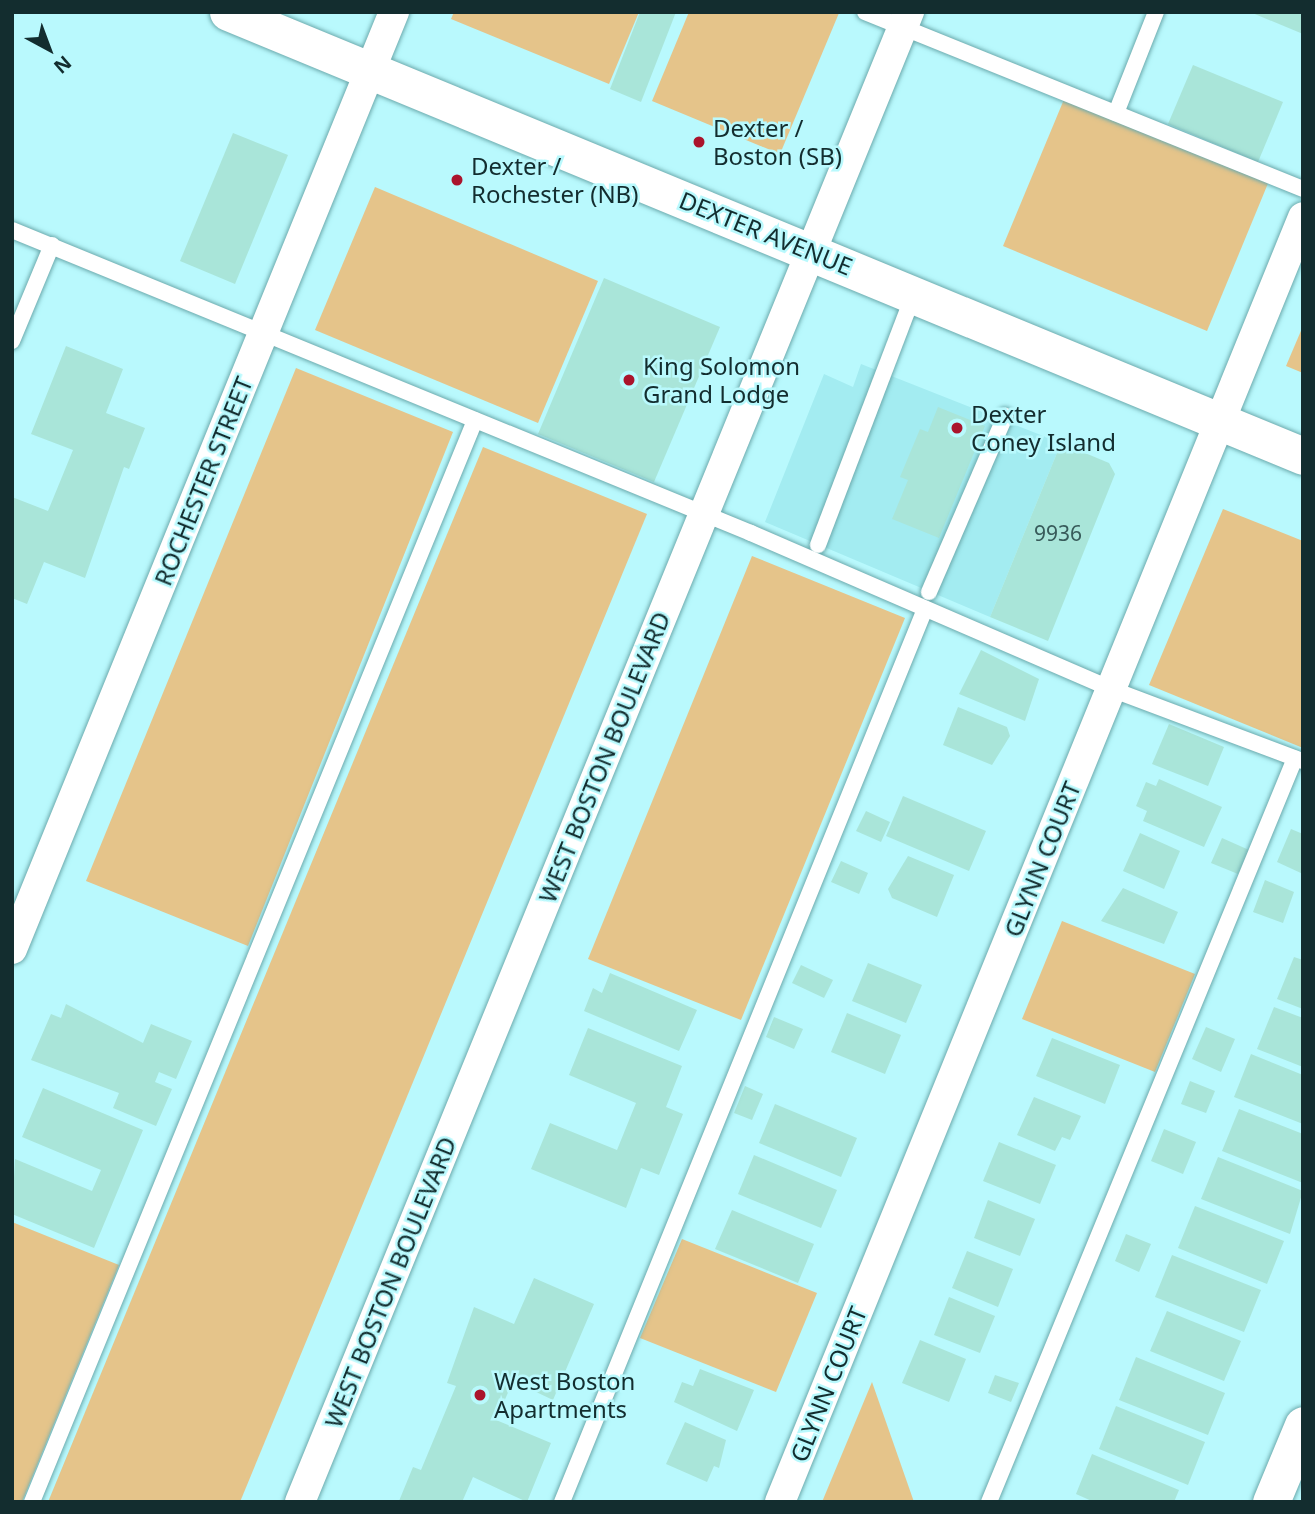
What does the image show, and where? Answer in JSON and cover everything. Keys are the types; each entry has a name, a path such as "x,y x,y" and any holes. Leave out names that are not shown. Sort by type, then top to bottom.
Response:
{"street":[{"name":"DEXTER AVENUE","path":"228,12 914,294 1221,426 1303,456"},
{"name":"ROCHESTER STREET","path":"12,949 394,12"},
{"name":"WEST BOSTON BOULEVARD","path":"300,1502 906,20"},
{"name":"GLYNN COURT","path":"780,1502 1111,689 1150,582 1221,426 1303,217"},
{"path":"1271,1502 1303,1425"}],"lane":[{"path":"865,12 906,20 1116,113 1303,189"},
{"path":"1116,113 1156,12"},
{"path":"12,230 704,514 927,601 1111,689 1299,759 989,1502"},
{"path":"12,341 52,245"},
{"path":"818,545 914,294"},
{"path":"562,1502 927,601 1005,416"},
{"path":"32,1502 475,420"}],"shaded area":[{"path":"454,12 639,12 609,84 451,19"},
{"path":"689,12 839,13 780,154 652,101"},
{"path":"1065,97 1269,181 1207,331 1003,246"},
{"path":"375,187 598,281 538,423 315,330"},
{"path":"1303,326 1303,373 1286,366"},
{"path":"861,364 1061,443 990,617 765,522 824,374 853,387"},
{"path":"296,368 453,432 248,946 86,881"},
{"path":"483,447 647,514 240,1502 48,1502"},
{"path":"1223,509 1303,541 1303,748 1149,685"},
{"path":"752,556 905,618 741,1020 588,959"},
{"path":"1062,921 1195,974 1155,1072 1022,1019"},
{"path":"12,1222 119,1265 22,1502 12,1502"},
{"path":"682,1239 817,1293 776,1392 640,1338"},
{"path":"872,1382 914,1502 822,1502"}],"building":[{"path":"640,12 676,12 641,102 610,89"},
{"path":"1250,12 1303,12 1303,34"},
{"path":"1193,65 1283,102 1258,162 1168,124"},
{"path":"233,133 288,155 235,284 180,261"},
{"name":"King Solomon Grand Lodge","path":"604,278 720,327 654,482 538,434"},
{"path":"66,346 123,369 106,413 145,428 129,469 124,467 85,578 44,562 27,604 12,598 12,497 48,511 73,450 31,434"},
{"path":"938,407 985,426 939,538 892,519 908,480 900,477 920,429 928,432"},
{"path":"1061,443 1109,463 1115,474 1048,641 990,617"},
{"path":"981,650 1039,679 1025,721 959,694"},
{"path":"958,707 1007,727 1010,736 992,765 943,745"},
{"path":"1169,724 1224,747 1208,786 1152,764"},
{"path":"1159,779 1222,807 1204,847 1143,821 1147,811 1136,806 1146,782 1156,786"},
{"path":"903,796 986,831 969,871 886,836"},
{"path":"866,811 890,822 881,842 856,831"},
{"path":"1291,829 1303,834 1303,874 1277,862"},
{"path":"1140,833 1180,851 1164,889 1123,871"},
{"path":"1222,838 1249,850 1238,874 1211,863"},
{"path":"908,856 954,875 937,917 892,898 888,889"},
{"path":"841,861 868,873 859,894 831,882"},
{"path":"1265,880 1294,892 1283,923 1253,912"},
{"path":"1123,888 1178,912 1164,944 1101,921"},
{"path":"1294,957 1303,960 1303,1009 1277,999"},
{"path":"868,963 922,985 906,1023 852,1001"},
{"path":"801,965 833,980 824,998 792,983"},
{"path":"610,973 697,1010 679,1051 584,1011 593,988 602,993"},
{"path":"66,1004 143,1043 151,1024 192,1041 176,1079 159,1072 155,1082 172,1089 156,1126 113,1108 119,1093 31,1060 51,1014 61,1018"},
{"path":"1274,1007 1303,1018 1303,1067 1257,1049"},
{"path":"847,1013 901,1035 885,1074 831,1052"},
{"path":"774,1017 803,1029 794,1049 766,1037"},
{"path":"1206,1027 1235,1039 1221,1072 1192,1059"},
{"path":"588,1028 682,1066 666,1107 683,1114 659,1175 641,1168 626,1208 531,1169 550,1123 617,1150 636,1103 569,1075"},
{"path":"1052,1038 1120,1065 1105,1104 1036,1076"},
{"path":"1251,1054 1303,1075 1303,1124 1234,1097"},
{"path":"1190,1081 1215,1091 1206,1113 1181,1104"},
{"path":"745,1086 763,1094 752,1120 734,1113"},
{"path":"43,1088 143,1130 94,1248 12,1214 15,1159 92,1191 101,1170 22,1137"},
{"path":"1034,1097 1081,1116 1070,1140 1062,1137 1055,1151 1017,1135"},
{"path":"775,1104 857,1138 841,1177 759,1143"},
{"path":"1239,1109 1303,1134 1303,1183 1222,1151"},
{"path":"1164,1129 1196,1142 1183,1174 1151,1161"},
{"path":"999,1142 1056,1165 1040,1204 983,1181"},
{"path":"754,1155 837,1190 821,1228 738,1194"},
{"path":"1218,1157 1303,1191 1290,1234 1201,1199"},
{"path":"988,1200 1035,1219 1020,1256 974,1238"},
{"path":"1195,1206 1284,1241 1267,1284 1178,1248"},
{"path":"732,1210 814,1244 798,1283 715,1249"},
{"path":"1126,1234 1151,1244 1139,1272 1115,1261"},
{"path":"967,1251 1013,1269 998,1307 952,1288"},
{"path":"1172,1255 1261,1290 1244,1332 1155,1297"},
{"name":"West Boston Apartments","path":"534,1278 594,1304 553,1400 513,1381 496,1420 551,1443 527,1502 473,1477 462,1502 392,1502 399,1501 413,1467 421,1470 456,1386 447,1383 474,1307 514,1324"},
{"path":"949,1297 995,1316 980,1353 934,1335"},
{"path":"1167,1311 1241,1341 1224,1381 1150,1351"},
{"path":"920,1340 966,1359 949,1402 902,1383"},
{"path":"1136,1357 1225,1393 1208,1435 1119,1400"},
{"path":"700,1369 754,1390 737,1431 674,1402 682,1382 693,1386"},
{"path":"995,1375 1019,1383 1011,1402 988,1393"},
{"path":"1116,1406 1205,1442 1188,1485 1099,1449"},
{"path":"685,1422 726,1440 719,1468 714,1466 707,1482 666,1464"},
{"path":"1092,1454 1179,1490 1174,1502 1094,1502 1076,1494"}],"place":[{"name":"Dexter / Boston (SB)","path":"699,142"},
{"name":"Dexter / Rochester (NB)","path":"457,180"},
{"name":"King Solomon Grand Lodge","path":"629,380"},
{"name":"Dexter Coney Island","path":"957,428"},
{"name":"West Boston Apartments","path":"480,1395"}]}
